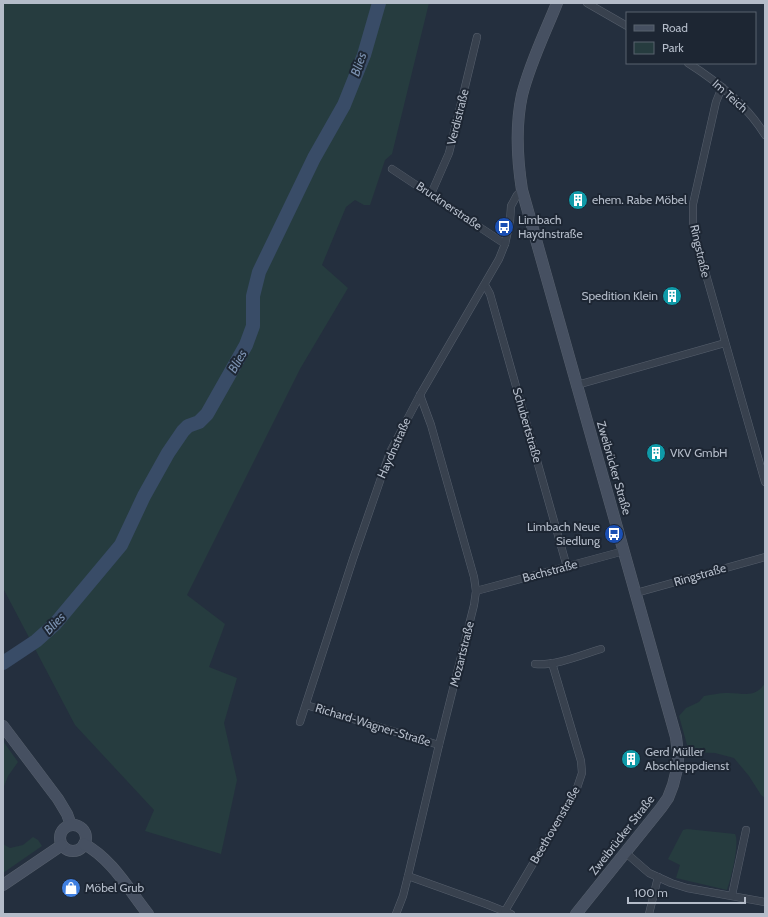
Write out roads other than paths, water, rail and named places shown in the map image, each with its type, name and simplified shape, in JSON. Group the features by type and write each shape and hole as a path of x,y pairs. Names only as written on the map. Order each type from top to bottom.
{"street":[{"name":"Zweibrücker Straße","path":"557,3 539,46 522,96 517,147 522,190 676,737 678,760 676,775 668,798 626,853 576,914"},
{"path":"588,3 626,25"},
{"name":"Verdistraße","path":"431,194 449,154 477,37"},
{"name":"Im Teich","path":"690,64 722,87 751,115 765,135"},
{"name":"Ringstraße","path":"722,87 716,102 697,185 693,204 693,223 697,243 765,482"},
{"name":"Brucknerstraße","path":"392,169 505,244"},
{"name":"Haydnstraße","path":"300,722 377,487 395,440 499,259 505,244 510,222 511,206 517,195 522,190"},
{"name":"Schubertstraße","path":"485,285 490,294 567,566"},
{"path":"577,385 725,343"},
{"name":"Mozartstraße","path":"396,914 403,896 408,876 474,605 476,591 462,531 431,425 420,395"},
{"name":"Bachstraße","path":"476,591 624,551"},
{"name":"Ringstraße","path":"636,593 765,557"},
{"path":"535,664 543,665 552,663 601,649"},
{"name":"Beethovenstraße","path":"508,913 576,791 582,773 577,748 552,663"},
{"name":"Richard-Wagner-Straße","path":"306,705 439,744"},
{"path":"3,726 58,799 67,814 71,825"},
{"path":"76,825 84,830 86,840 84,844 81,848 73,851 65,848 61,841 61,832 67,826 76,825"},
{"path":"732,895 746,830"},
{"path":"84,844 105,860 148,914"},
{"path":"3,885 62,845"},
{"path":"626,853 643,868 658,878 671,883 687,888 765,902"},
{"path":"408,876 508,913"},
{"path":"649,914 658,878"}],"waterway":[{"name":"Blies","path":"3,663 36,641 55,624 121,545 144,496 168,453 183,431 188,426 199,422 207,414 246,345 253,326 253,296 259,272 314,158 344,105 364,55 379,3"}],"place":[{"name":"ehem. Rabe Möbel","path":"578,200"},
{"name":"Limbach Haydnstraße","path":"504,227"},
{"name":"Spedition Klein","path":"672,296"},
{"name":"VKV GmbH","path":"656,453"},
{"name":"Limbach Neue Siedlung","path":"614,534"},
{"name":"Gerd Müller Abschleppdienst","path":"631,759"},
{"name":"Möbel Grub","path":"71,888"}]}
